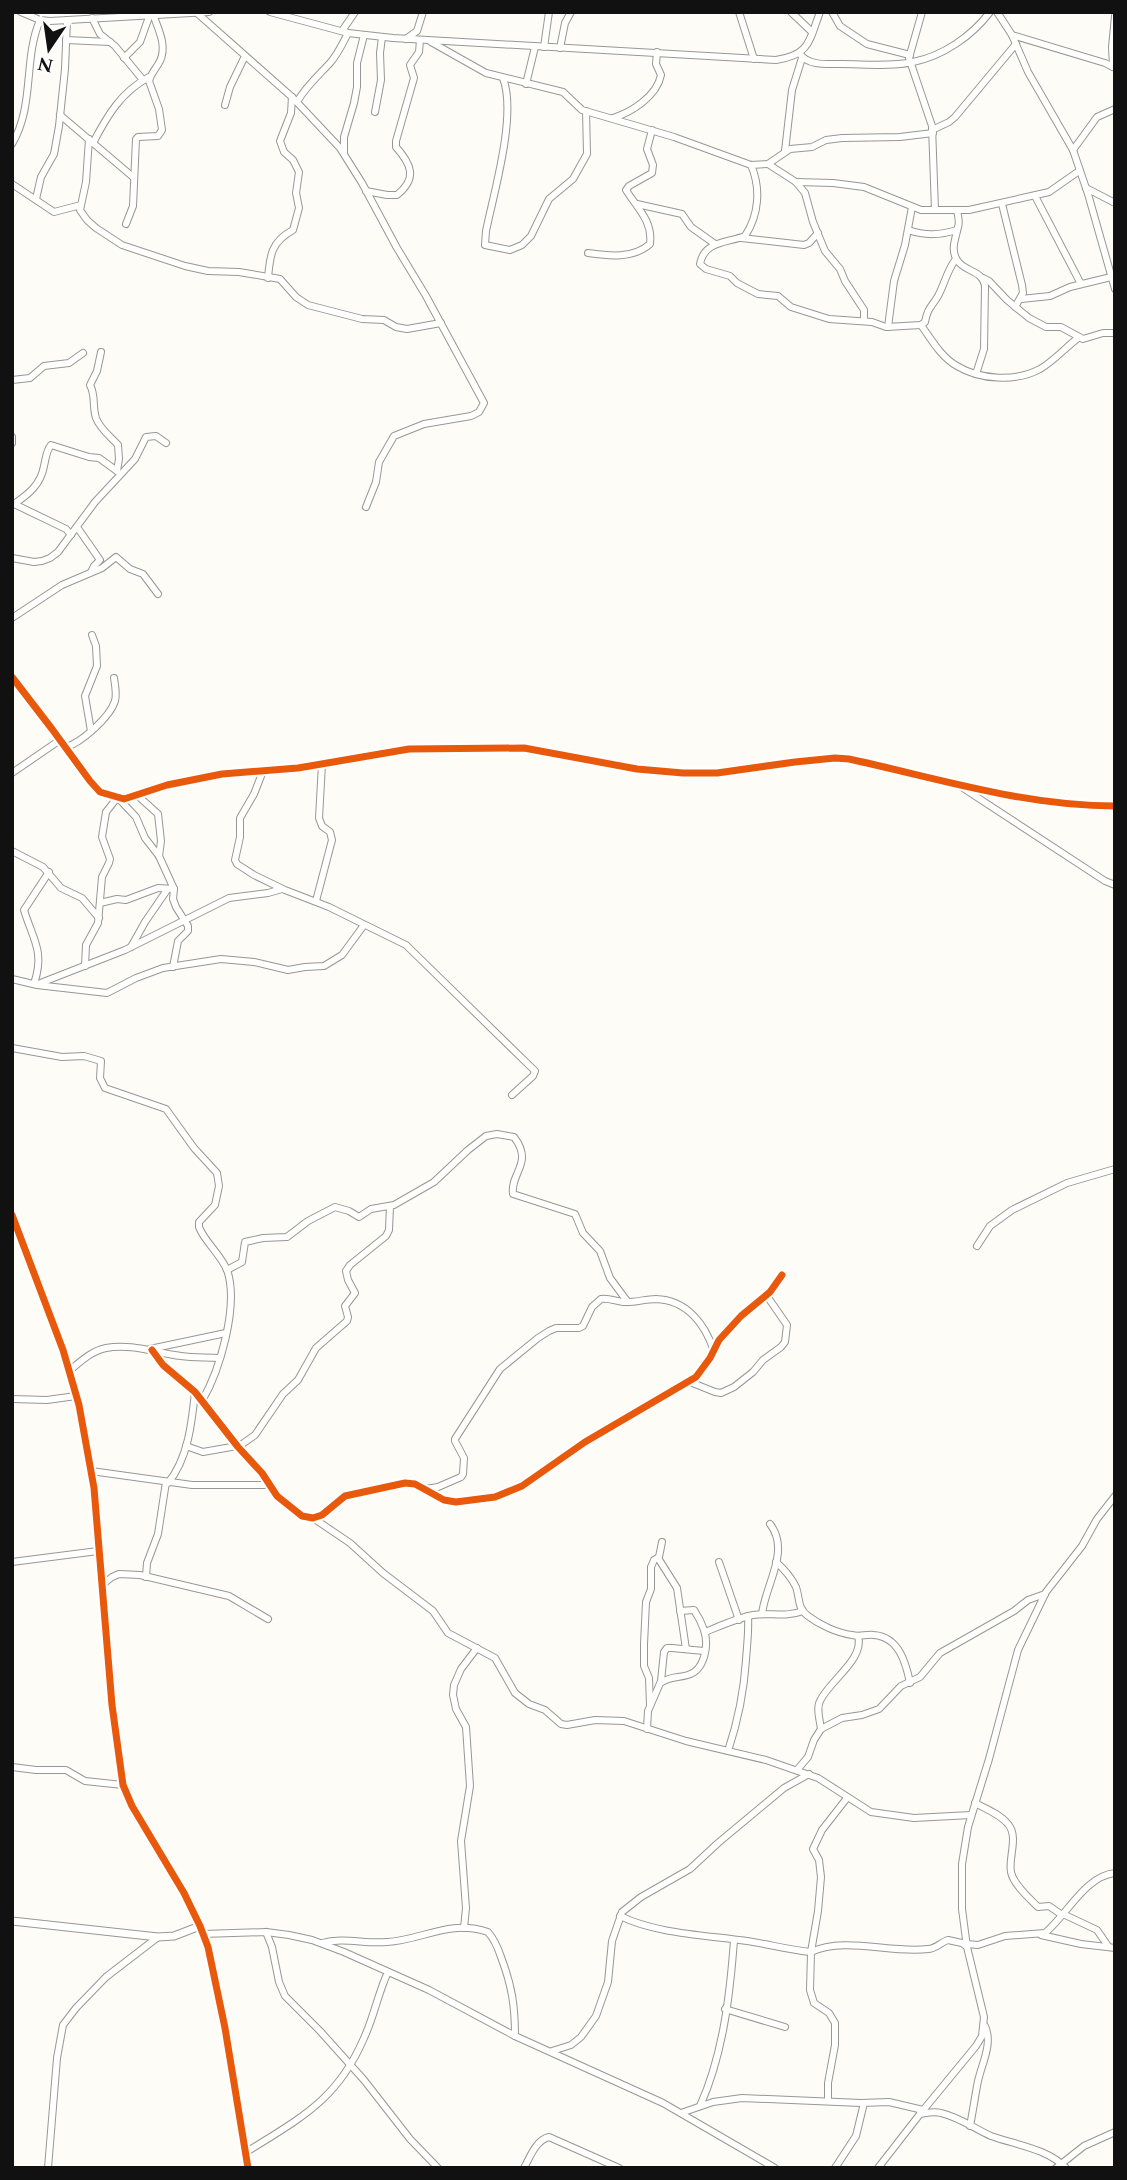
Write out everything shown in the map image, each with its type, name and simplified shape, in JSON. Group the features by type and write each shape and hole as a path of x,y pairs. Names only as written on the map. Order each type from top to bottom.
{"street":[{"path":"22,12 40,20 68,20 80,15 92,18 152,17 209,12"},
{"path":"270,12 345,32 382,37 776,61 801,56 809,61 831,64 910,59 960,42 976,29 990,12"},
{"path":"268,278 270,255 283,236 293,230 299,208 296,193 299,172 284,152 280,141 295,100 332,60 355,12"},
{"path":"406,39 416,31 423,12"},
{"path":"544,47 550,12"},
{"path":"559,48 565,23 571,12"},
{"path":"739,12 754,59"},
{"path":"790,12 812,32"},
{"path":"785,152 792,90 801,56 820,12"},
{"path":"832,12 840,26 867,44 910,59"},
{"path":"922,12 910,59 932,131 935,210"},
{"path":"997,12 1073,150 1115,289"},
{"path":"198,13 295,100 344,155 479,391 483,406 479,412 471,416 424,424 394,436 379,462 376,482 366,507"},
{"path":"1012,35 1114,68 1112,47 1115,16"},
{"path":"124,58 140,42 152,17"},
{"path":"152,17 163,46 161,58 146,79 119,100 91,141 80,205 81,214 122,245 185,267 279,279 296,298 308,305 362,319 384,320 396,327 407,329 441,323"},
{"path":"92,18 100,34 146,79 159,108 162,131 158,135 138,136 136,139 133,206 126,223"},
{"path":"12,144 23,123 29,89 31,44 40,20"},
{"path":"36,199 41,177 54,154 65,69 68,20"},
{"path":"344,155 344,137 354,103 357,63 364,35"},
{"path":"375,112 381,80 382,37"},
{"path":"66,40 110,42"},
{"path":"366,191 397,195 410,182 405,157 396,147 396,141 414,78 410,65 419,52 420,40"},
{"path":"429,41 471,66 503,78 563,92 586,111 702,145 733,160 751,165 774,162 790,149 812,147 826,140 900,137 932,131 955,117 1016,44"},
{"path":"526,84 536,47"},
{"path":"611,119 632,110 656,89 661,75 656,64 657,52"},
{"path":"225,105 230,87 246,56"},
{"path":"503,78 507,96 505,136 485,245 510,250 522,245 531,236 549,199 573,179 587,154 586,111"},
{"path":"1073,150 1097,117 1115,109"},
{"path":"60,115 133,177"},
{"path":"588,253 610,256 629,254 650,244 651,234 646,219 626,190 652,173 653,165 647,149 652,130"},
{"path":"768,164 796,182 805,193 827,255 840,269 864,310 864,321"},
{"path":"751,165 756,176 759,201 751,227 745,236 708,248 700,264 706,269 730,276 737,283 758,294 781,297 788,306 834,320 864,321 888,327 921,325 925,322 928,306 937,296 947,271 956,259"},
{"path":"796,182 864,187 921,210 957,210 1035,196 1058,188 1079,171"},
{"path":"12,184 55,212 80,205"},
{"path":"1086,188 1115,203"},
{"path":"1106,198 1115,195"},
{"path":"1035,196 1081,284"},
{"path":"637,204 682,214 691,227 715,244"},
{"path":"1002,204 1022,285 1023,293 1015,307"},
{"path":"888,327 894,281 912,207"},
{"path":"957,210 959,223 954,242 956,259 989,281 1015,307 1040,325 1061,327 1078,338 1087,339 1103,333 1115,333"},
{"path":"908,230 931,235 957,230"},
{"path":"740,238 804,245 818,233"},
{"path":"1021,299 1050,296 1081,284 1111,277"},
{"path":"976,374 984,349 983,278"},
{"path":"921,325 945,356 957,366 976,374 1008,378 1043,368 1078,338"},
{"path":"101,352 97,371 90,384 95,397 97,420 106,434 118,445 117,471 111,486"},
{"path":"12,380 30,377 44,366 69,363 83,353"},
{"path":"12,558 34,562 50,558 58,552 135,459 146,437 156,436 166,443"},
{"path":"12,437 12,443"},
{"path":"71,535 66,529 13,504 35,487 42,475 47,450 51,444 99,458 117,471"},
{"path":"77,527 99,558 91,572"},
{"path":"12,618 62,585 104,566 116,557 130,569 143,574 158,594"},
{"path":"91,731 85,696 97,666 96,646 92,635"},
{"path":"12,677 100,792 124,799 186,781 222,774 322,764 408,748 524,748 624,766 683,773 716,773 795,762 849,759 959,785 1064,805 1115,806"},
{"path":"66,747 79,743 114,703 114,678"},
{"path":"12,691 18,685"},
{"path":"12,773 60,740"},
{"path":"316,901 332,840 330,832 322,826 319,818 322,764"},
{"path":"264,771 242,813 235,860 237,864 254,876 316,901 410,949 535,1071 512,1096"},
{"path":"959,785 1115,885"},
{"path":"137,795 158,814 162,841 159,856"},
{"path":"118,798 139,822 145,838 159,856 176,907 189,929 178,941 173,967"},
{"path":"85,966 87,939 96,928 99,918 102,877 110,859 103,843 107,809 118,798"},
{"path":"12,851 34,861 49,872 61,888 82,898 99,918"},
{"path":"35,984 39,950 24,910 49,872"},
{"path":"100,903 126,900 158,888 171,890"},
{"path":"35,984 131,947 229,898 282,889"},
{"path":"131,947 145,922 171,890"},
{"path":"12,979 107,993 139,976 221,959 254,962 288,970 324,966 342,955 364,925"},
{"path":"12,1048 62,1057 84,1055 102,1062 100,1079 105,1088 166,1109 218,1177 215,1205 199,1222 198,1227 228,1270 230,1306 219,1358 202,1401"},
{"path":"228,1270 242,1262 245,1242 287,1237 329,1209 343,1208 359,1217 371,1209 390,1206 440,1178 486,1136 510,1135 516,1140 522,1154 520,1169 512,1187 513,1194 575,1214 583,1233 603,1256 610,1278 627,1301"},
{"path":"977,1246 989,1226 1012,1210 1067,1184 1115,1169"},
{"path":"186,1446 207,1451 237,1446 256,1435 283,1394 298,1380 316,1348 347,1321 345,1306 355,1293 346,1271 349,1265 387,1236 390,1206"},
{"path":"12,1214 69,1371 91,1471 111,1705 122,1785 184,1893 202,1930 225,2028 247,2168"},
{"path":"313,1518 326,1512 345,1496 405,1483 415,1484 444,1500 456,1502 480,1500 523,1486 593,1437 690,1382 704,1367 719,1340 731,1326 766,1296 782,1275"},
{"path":"690,1382 715,1392 727,1391 746,1379 763,1360 781,1347 785,1342 787,1325 766,1296"},
{"path":"425,1490 438,1487 463,1474 464,1458 455,1439 500,1369 549,1331 583,1326 593,1307 601,1299 666,1300 680,1305 702,1324 713,1351"},
{"path":"150,1350 226,1333"},
{"path":"69,1371 86,1357 106,1348 219,1358"},
{"path":"150,1350 195,1392 277,1496 290,1508 302,1516 313,1518 350,1543 388,1577 433,1611 448,1633 495,1658 515,1693 529,1704 545,1710 561,1724 589,1720 624,1721 686,1741 797,1770 836,1789 866,1810 880,1814 914,1818 971,1815"},
{"path":"146,1577 147,1563 158,1534 167,1483 176,1471 186,1446 195,1392"},
{"path":"12,1399 47,1400 76,1396"},
{"path":"91,1471 167,1483 270,1485"},
{"path":"970,2126 988,2039 967,1946 962,1909 962,1864 971,1815 1014,1662 1045,1594 1082,1546 1097,1519 1115,1496"},
{"path":"762,1614 776,1562 778,1538 770,1524"},
{"path":"647,1729 650,1704 649,1678 644,1667 646,1606 651,1589 650,1570 662,1542"},
{"path":"12,1562 98,1550"},
{"path":"657,1558 676,1585 686,1649"},
{"path":"776,1562 794,1584 803,1611 841,1633 879,1636 896,1648 904,1658 910,1683"},
{"path":"719,1563 739,1620"},
{"path":"102,1585 112,1577 129,1573 229,1596 268,1619"},
{"path":"797,1770 808,1757 821,1729 842,1718 879,1709 898,1689 926,1671 940,1653 1028,1600 1045,1594"},
{"path":"660,1684 673,1676 695,1671 705,1651 705,1632 694,1610 680,1611"},
{"path":"705,1632 748,1616 788,1616 803,1611"},
{"path":"728,1751 736,1727 745,1680 748,1616"},
{"path":"821,1729 820,1701 838,1675 850,1665 860,1644 858,1636"},
{"path":"464,1928 466,1908 461,1841 470,1786 466,1727 456,1709 453,1695 461,1669 477,1648"},
{"path":"650,1704 660,1684 664,1651 667,1648 705,1651"},
{"path":"12,1767 66,1770 85,1781 122,1785"},
{"path":"550,2052 571,2045 581,2037 596,2016 608,1982 612,1941 620,1916 630,1904 690,1869 785,1788 808,1774"},
{"path":"828,2100 835,2023 829,2013 817,2007 811,2000 811,1952 821,1877 820,1860 813,1849 822,1830 847,1798"},
{"path":"975,1803 1010,1826 1011,1872 1018,1885 1038,1907 1049,1906 1097,1930 1111,1947"},
{"path":"620,1916 647,1925 703,1937 811,1952 838,1945 929,1950 948,1940 967,1946 1005,1936 1047,1931 1095,1879 1115,1873"},
{"path":"12,1921 158,1937 202,1930 266,1932 320,1943 442,1997 515,2036 639,2092 681,2113 775,2168"},
{"path":"320,1943 336,1940 386,1942 450,1928 488,1932 513,1992 515,2036"},
{"path":"266,1932 285,1996 320,2031 410,2139 438,2168"},
{"path":"1039,1934 1070,1942 1111,1947"},
{"path":"48,2168 57,2058 63,2025 106,1976 158,1937"},
{"path":"700,2106 716,2065 734,1940"},
{"path":"245,2153 305,2115 328,2096 350,2066 365,2036 387,1972"},
{"path":"725,2009 785,2027"},
{"path":"878,2168 976,2046 982,2036 984,2024"},
{"path":"681,2113 725,2099 741,2098 889,2102 921,2112 940,2113 990,2135 1041,2152 1061,2166 1084,2146 1115,2132"},
{"path":"835,2168 856,2136 864,2103"},
{"path":"524,2168 540,2142 549,2137 619,2168"}],"cycle path":[{"path":"12,677 100,792 124,799 167,785 222,774 298,768 409,749 524,748 637,769 683,773 717,773 795,762 849,759 1014,796 1081,805 1115,806"},
{"path":"12,1215 63,1350 79,1405 94,1488 112,1705 123,1785 132,1806 184,1893 208,1947 225,2028 248,2168"},
{"path":"152,1350 163,1365 195,1392 262,1473 277,1496 302,1516 313,1518 322,1515 345,1496 405,1483 415,1484 444,1500 456,1502 495,1497 522,1486 585,1442 696,1377 719,1340 741,1316 770,1292 782,1275"}]}
